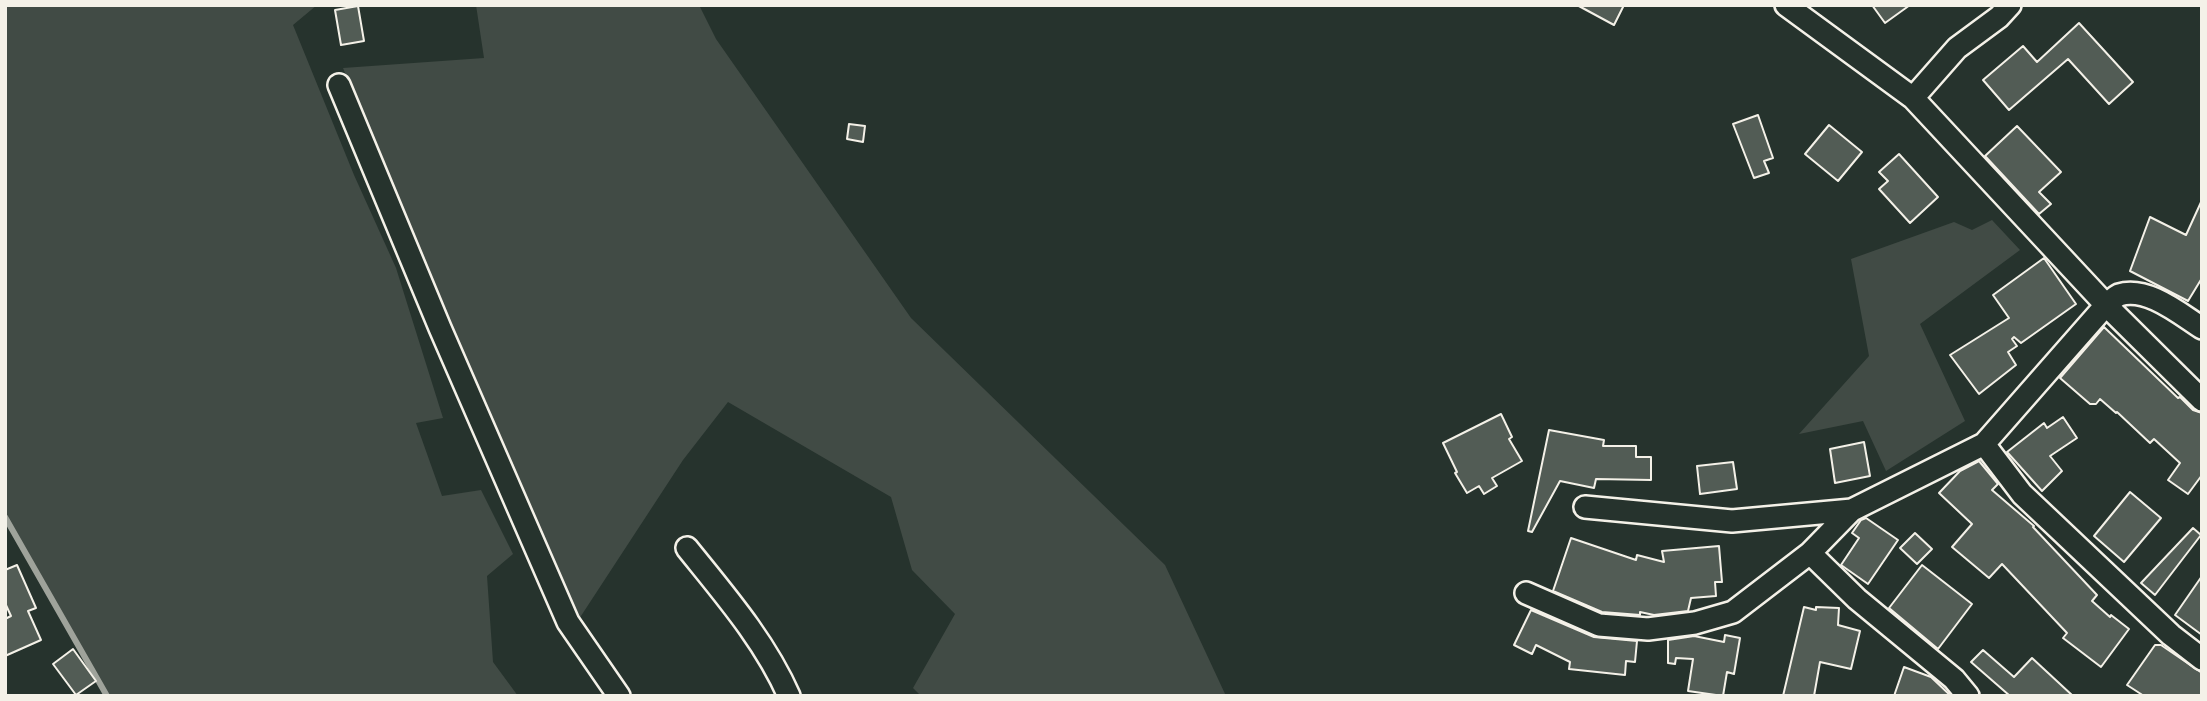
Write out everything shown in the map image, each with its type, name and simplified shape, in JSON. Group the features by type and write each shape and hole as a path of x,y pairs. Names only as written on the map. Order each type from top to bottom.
{"street":[{"path":"1786,5 1913,98 2106,305 2202,400"},
{"path":"1913,98 1957,48 1999,17 2010,5"},
{"path":"339,85 568,622 619,696"},
{"path":"1526,593 1599,625 1647,629 1695,623 1733,612 1810,553 1852,510 1984,444 2106,305 2118,296 2139,293 2174,310 2202,328"},
{"path":"1984,444 2022,494 2171,635 2202,659"},
{"path":"1585,507 1732,521 1852,510"},
{"path":"687,548 738,613 782,679 789,696"},
{"path":"1810,553 1857,600 1954,678 1968,696"}],"shaded area":[{"path":"5,5 317,5 293,25 354,175 396,268 443,418 416,423 442,496 481,490 513,554 487,576 493,662 518,696 107,696 8,524 5,525"},
{"path":"476,5 699,5 716,39 911,318 1165,565 1226,696 921,696 913,688 955,614 912,570 891,497 728,402 683,460 579,619 463,357 343,68 484,58"},
{"path":"1992,220 2020,250 1920,324 1965,421 1886,471 1863,421 1799,434 1869,356 1851,259 1954,222 1972,230"}],"building":[{"path":"1577,5 1624,5 1614,25"},
{"path":"1872,5 1910,5 1885,23"},
{"path":"358,6 364,41 341,45 335,10"},
{"path":"2079,23 2133,82 2109,104 2068,59 2009,110 1983,80 2023,46 2037,62"},
{"path":"1758,115 1773,158 1764,161 1769,173 1754,178 1733,124"},
{"path":"849,124 865,126 863,142 847,139"},
{"path":"1829,125 1862,152 1838,181 1805,154"},
{"path":"2017,126 2061,172 2039,192 2051,204 2039,214 1985,156"},
{"path":"1899,154 1938,197 1910,223 1879,189 1888,181 1879,172"},
{"path":"2202,200 2202,278 2188,301 2130,271 2150,217 2186,235"},
{"path":"2044,258 2076,304 2021,343 2014,337 2012,339 2017,346 2008,352 2016,365 1979,394 1950,355 2009,318 1993,295"},
{"path":"2104,327 2178,398 2193,410 2202,413 2202,475 2188,494 2168,480 2180,463 2154,439 2150,443 2100,399 2096,404 2090,404 2060,378"},
{"path":"1501,414 1512,437 1509,439 1522,461 1492,478 1497,486 1484,494 1479,486 1467,493 1455,473 1457,472 1443,443"},
{"path":"2063,417 2077,438 2050,456 2062,471 2042,491 2007,452 2044,423 2047,428"},
{"path":"1549,430 1604,440 1603,446 1636,446 1636,457 1651,457 1651,480 1596,479 1594,488 1560,481 1532,532 1528,531"},
{"path":"1864,442 1870,476 1835,483 1830,449"},
{"path":"1979,461 1998,484 1992,490 2034,526 2097,595 2092,601 2129,629 2101,667 2063,638 2067,633 2002,564 1989,578 1952,547 1972,524 1939,493 1960,471"},
{"path":"1733,462 1737,489 1700,494 1697,466"},
{"path":"2130,492 2161,518 2124,562 2094,536"},
{"path":"1866,518 1898,540 1868,584 1841,565 1859,538 1852,533 1861,520"},
{"path":"2193,528 2201,535 2155,595 2141,583"},
{"path":"1915,533 1932,549 1917,564 1900,548"},
{"path":"1571,538 1636,560 1637,555 1664,562 1662,551 1719,546 1722,582 1715,582 1716,596 1691,598 1688,611 1654,615 1640,612 1640,615 1602,612 1553,591"},
{"path":"17,565 36,608 28,611 41,640 5,656 5,619 11,616 5,603 5,570"},
{"path":"1922,565 1972,604 1938,649 1889,608"},
{"path":"2202,576 2202,635 2175,615"},
{"path":"1804,607 1816,610 1816,607 1839,608 1838,625 1860,631 1851,669 1820,662 1814,696 1783,696"},
{"path":"1531,610 1594,637 1637,641 1635,662 1626,661 1625,675 1569,669 1570,662 1536,645 1532,654 1514,645"},
{"path":"1725,635 1740,638 1734,674 1727,672 1723,696 1688,691 1693,659 1676,658 1675,664 1668,663 1668,640 1694,636 1724,642"},
{"path":"2155,645 2161,645 2202,673 2202,696 2144,696 2127,685"},
{"path":"73,649 96,681 76,695 53,664"},
{"path":"1983,650 2014,677 2032,658 2073,696 2010,696 1971,662"},
{"path":"1904,667 1931,677 1951,696 1894,696"}],"waterway":[{"path":"5,517 107,696"}]}
